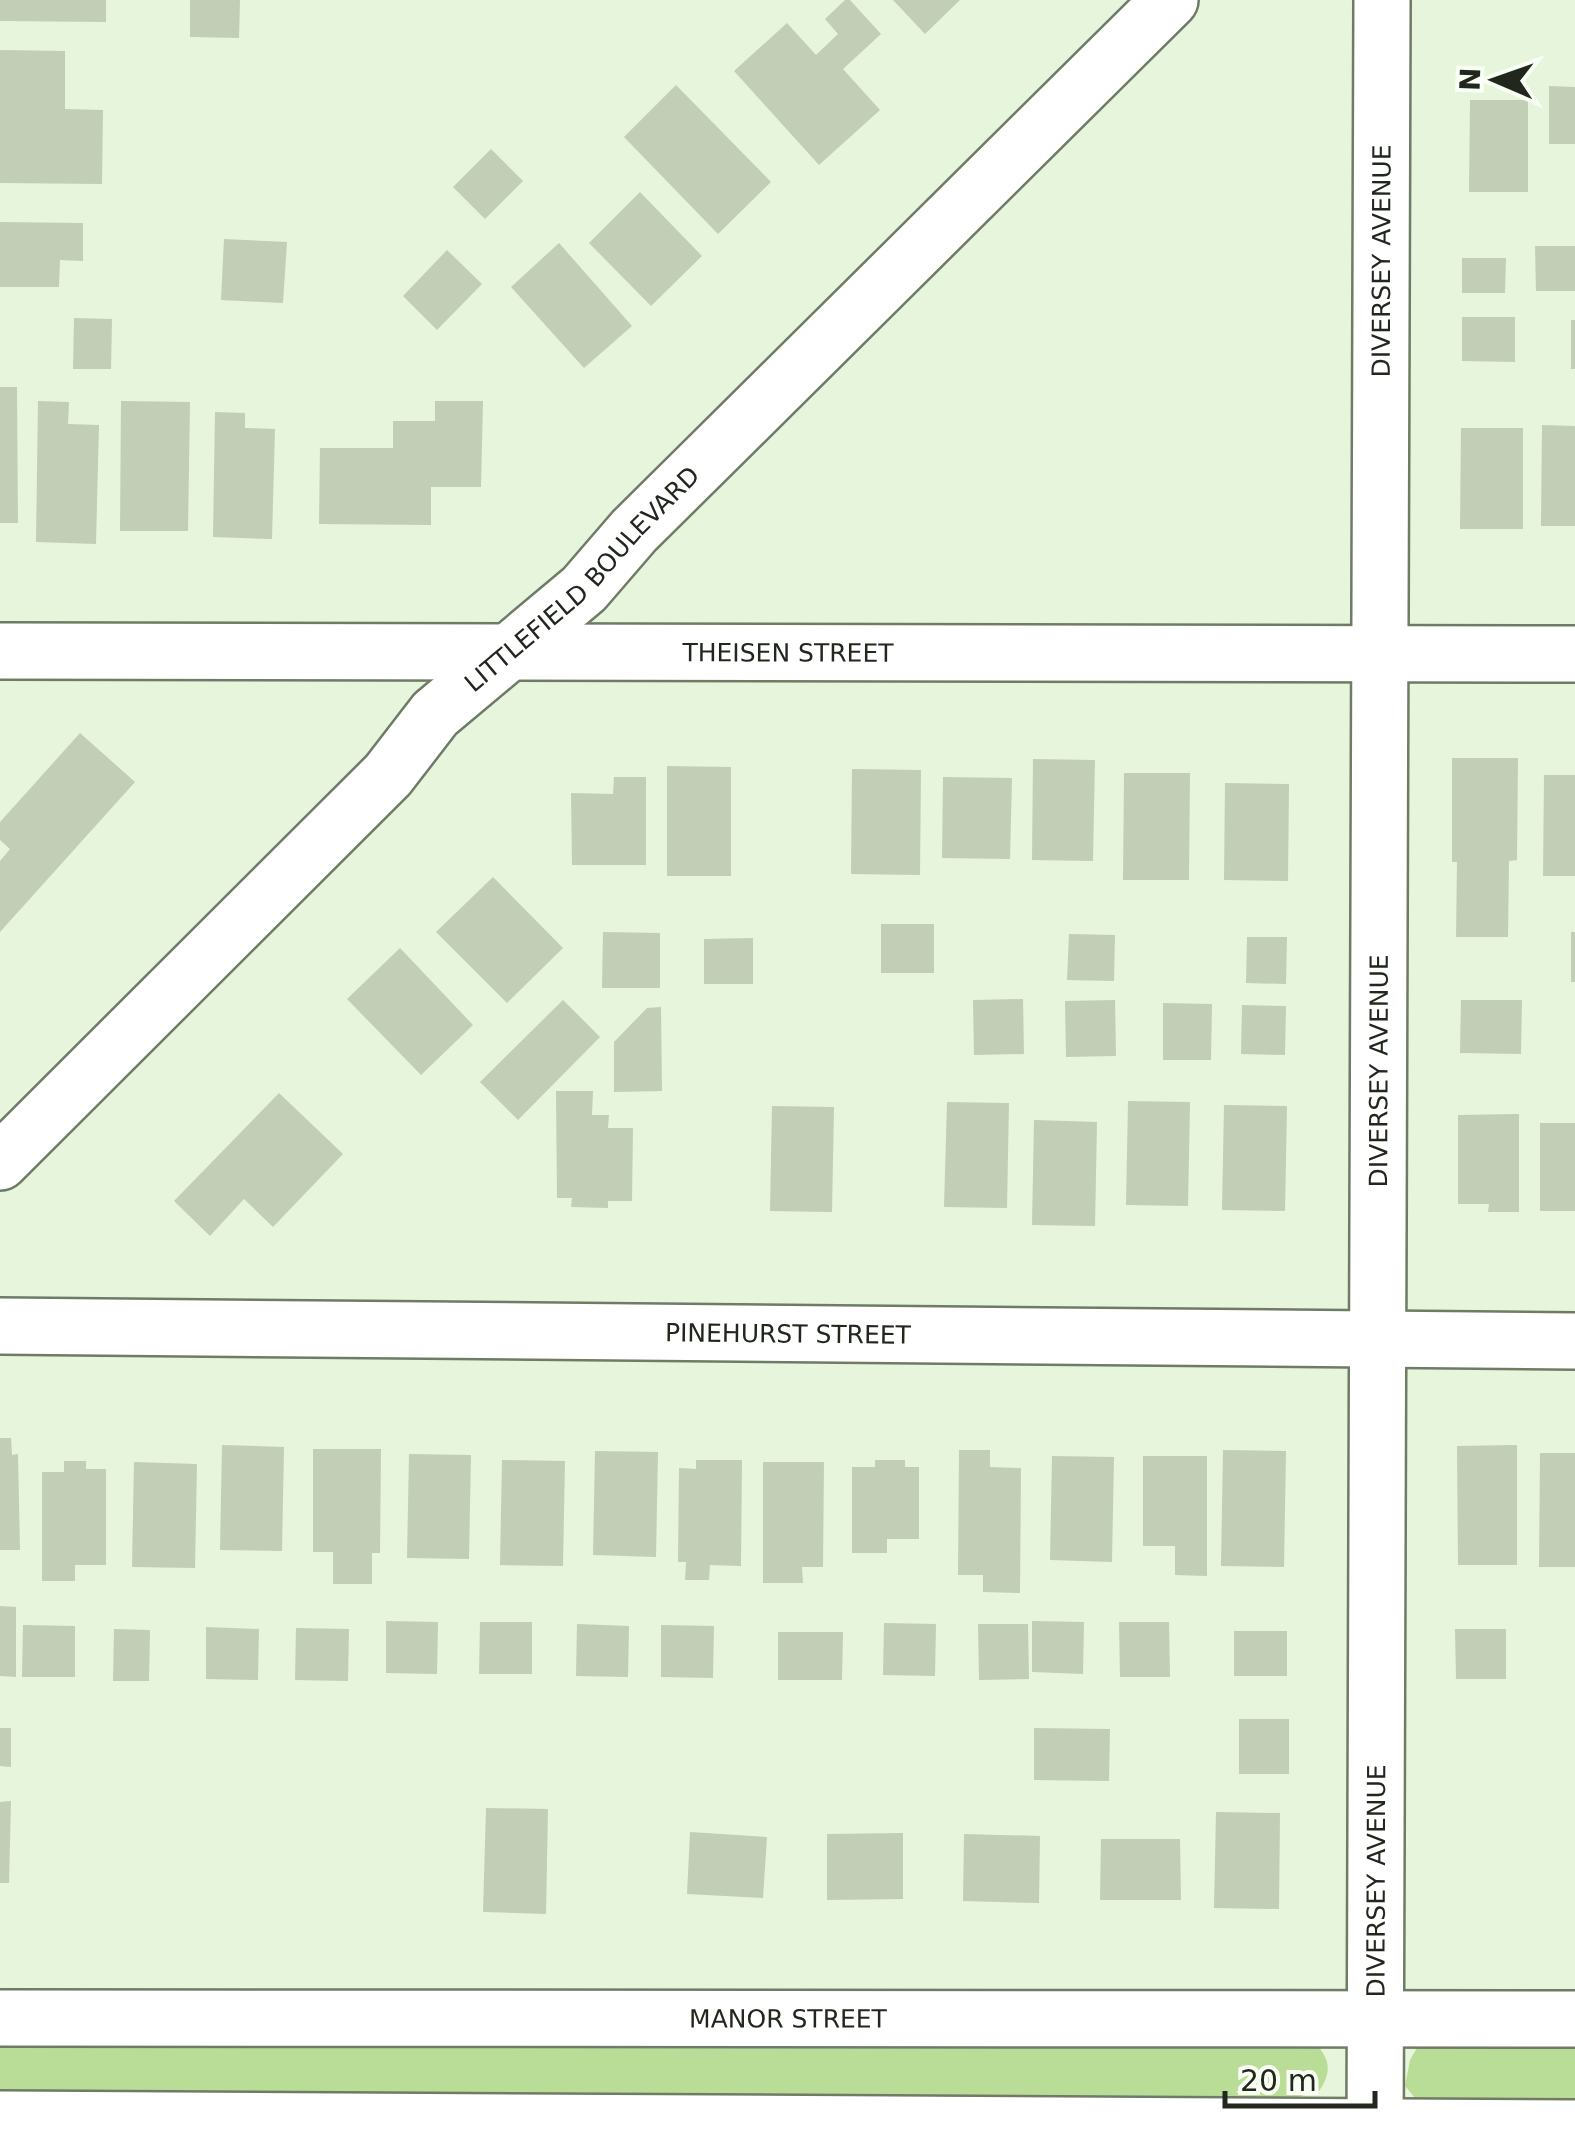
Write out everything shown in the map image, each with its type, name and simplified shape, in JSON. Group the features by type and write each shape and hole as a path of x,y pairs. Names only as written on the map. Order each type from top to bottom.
{"street":[{"name":"LITTLEFIELD BOULEVARD","path":"0,1162 388,775 435,714 584,589 634,530 1170,0"},
{"name":"DIVERSEY AVENUE","path":"1374,2134 1382,0"},
{"name":"THEISEN STREET","path":"0,651 1575,654"},
{"name":"PINEHURST STREET","path":"0,1326 1575,1341"},
{"name":"MANOR STREET","path":"0,2018 1575,2019"},
{"path":"0,2119 1374,2134 1575,2128"}],"green space":[{"path":"0,2037 1317,2045 1328,2068 1319,2091 1291,2099 0,2093"},
{"path":"1421,2041 1575,2041 1575,2101 1444,2104 1416,2099 1405,2086 1410,2060"}],"building":[{"path":"0,0 106,0 106,22 0,21"},
{"path":"190,0 240,0 239,38 190,37"},
{"path":"845,0 850,0 881,34 843,69 880,110 819,165 734,71 787,23 816,55 838,34 825,19"},
{"path":"893,0 960,0 925,34"},
{"path":"0,50 65,51 65,109 103,110 102,184 0,183"},
{"path":"676,85 771,182 718,234 624,137"},
{"path":"1549,86 1575,87 1575,144 1549,144"},
{"path":"1470,100 1528,100 1528,192 1469,192"},
{"path":"491,149 523,181 485,219 453,187"},
{"path":"640,192 702,256 651,306 589,243"},
{"path":"0,222 83,223 83,261 60,260 59,287 0,287"},
{"path":"224,239 287,242 283,303 221,300"},
{"path":"559,243 632,326 584,368 511,287"},
{"path":"1535,246 1575,246 1575,291 1536,291"},
{"path":"447,250 482,284 437,330 403,296"},
{"path":"1462,258 1506,258 1505,293 1462,293"},
{"path":"1462,317 1515,317 1515,362 1462,361"},
{"path":"74,318 112,319 111,369 73,369"},
{"path":"1571,320 1575,320 1575,369 1571,369"},
{"path":"0,387 17,387 18,523 0,523"},
{"path":"38,401 69,402 68,424 99,425 96,544 36,542"},
{"path":"121,401 190,402 188,531 120,531"},
{"path":"435,401 483,401 481,487 431,487 431,525 319,524 320,448 393,448 393,421 435,421"},
{"path":"215,412 245,413 245,428 275,429 272,539 213,537"},
{"path":"1542,425 1575,426 1575,526 1541,526"},
{"path":"1461,428 1523,428 1523,529 1460,529"},
{"path":"80,733 135,782 0,932 0,861 10,849 0,840 0,822"},
{"path":"1452,758 1518,758 1517,860 1509,861 1508,937 1456,937"},
{"path":"1033,759 1095,760 1093,861 1032,860"},
{"path":"667,766 731,767 731,876 667,876"},
{"path":"852,769 921,770 920,875 851,874"},
{"path":"1124,773 1190,773 1189,880 1123,880"},
{"path":"1544,775 1575,775 1575,876 1543,876"},
{"path":"614,777 646,777 646,865 572,865 571,793 613,794"},
{"path":"943,777 1012,778 1010,859 942,858"},
{"path":"1225,783 1289,784 1288,881 1224,880"},
{"path":"493,877 563,948 507,1003 436,932"},
{"path":"881,924 934,924 934,973 881,973"},
{"path":"603,932 660,933 660,988 602,988"},
{"path":"1571,932 1575,932 1575,982 1571,982"},
{"path":"1069,934 1115,935 1114,981 1067,980"},
{"path":"1247,937 1287,937 1286,984 1246,983"},
{"path":"753,938 753,984 704,984 704,939"},
{"path":"400,948 473,1025 421,1075 347,999"},
{"path":"1023,999 1024,1054 974,1055 973,1000"},
{"path":"563,1000 600,1037 518,1120 480,1082"},
{"path":"1115,1000 1116,1056 1066,1057 1065,1001"},
{"path":"1461,1000 1522,1000 1521,1054 1460,1053"},
{"path":"1163,1003 1212,1004 1211,1060 1163,1060"},
{"path":"1242,1005 1286,1006 1285,1055 1241,1054"},
{"path":"661,1007 662,1091 614,1092 614,1042 647,1008"},
{"path":"556,1091 593,1091 592,1115 609,1115 608,1128 633,1128 632,1201 608,1201 608,1208 571,1207 572,1198 557,1198"},
{"path":"279,1093 343,1154 273,1227 244,1199 210,1236 174,1201"},
{"path":"1128,1101 1190,1102 1188,1206 1126,1205"},
{"path":"947,1102 1009,1103 1007,1208 944,1207"},
{"path":"1224,1105 1287,1106 1285,1211 1222,1210"},
{"path":"772,1106 834,1107 832,1212 770,1211"},
{"path":"1519,1114 1519,1212 1488,1212 1489,1204 1458,1204 1458,1115"},
{"path":"1034,1120 1097,1122 1095,1226 1032,1225"},
{"path":"1540,1123 1575,1123 1575,1211 1540,1211"},
{"path":"0,1438 11,1438 12,1455 18,1454 20,1550 0,1550"},
{"path":"222,1445 284,1447 282,1551 220,1550"},
{"path":"1517,1445 1517,1565 1458,1565 1457,1446"},
{"path":"313,1449 381,1449 380,1553 372,1553 372,1584 333,1584 333,1552 313,1552"},
{"path":"959,1450 990,1450 990,1467 1021,1468 1020,1593 983,1592 983,1575 958,1575"},
{"path":"1223,1450 1286,1451 1284,1567 1221,1566"},
{"path":"595,1451 658,1452 656,1557 593,1555"},
{"path":"1540,1453 1575,1453 1575,1567 1539,1567"},
{"path":"409,1454 471,1455 469,1559 407,1558"},
{"path":"1052,1456 1114,1457 1112,1562 1050,1560"},
{"path":"1143,1456 1207,1456 1207,1576 1175,1575 1175,1546 1143,1546"},
{"path":"502,1460 565,1461 563,1566 500,1565"},
{"path":"696,1460 742,1460 741,1566 710,1565 709,1580 685,1580 686,1562 678,1562 679,1468 696,1469"},
{"path":"875,1460 905,1460 905,1467 919,1467 919,1539 887,1539 887,1553 852,1553 852,1467 875,1467"},
{"path":"64,1461 86,1461 86,1469 106,1469 106,1565 75,1565 75,1581 42,1581 42,1472 64,1472"},
{"path":"134,1462 197,1464 195,1568 132,1567"},
{"path":"763,1462 824,1462 823,1567 802,1567 803,1583 763,1583"},
{"path":"0,1606 16,1607 16,1677 0,1676"},
{"path":"386,1621 438,1622 437,1674 386,1673"},
{"path":"1032,1621 1084,1622 1083,1674 1032,1672"},
{"path":"480,1622 532,1622 532,1674 479,1674"},
{"path":"1119,1622 1169,1622 1170,1677 1120,1677"},
{"path":"884,1623 936,1624 935,1676 883,1675"},
{"path":"577,1624 629,1626 628,1677 576,1676"},
{"path":"978,1624 1028,1624 1029,1679 979,1680"},
{"path":"23,1625 75,1626 75,1677 22,1677"},
{"path":"661,1625 714,1626 713,1678 661,1677"},
{"path":"206,1627 259,1629 258,1680 206,1679"},
{"path":"296,1628 349,1629 348,1681 295,1680"},
{"path":"114,1629 150,1630 149,1681 113,1681"},
{"path":"1455,1629 1506,1629 1506,1679 1456,1679"},
{"path":"1234,1631 1287,1631 1287,1676 1234,1676"},
{"path":"778,1632 843,1632 842,1680 778,1680"},
{"path":"1239,1719 1289,1719 1289,1774 1239,1774"},
{"path":"0,1728 11,1728 11,1767 0,1766"},
{"path":"1034,1728 1110,1729 1109,1781 1034,1780"},
{"path":"11,1801 9,1883 0,1883 0,1802"},
{"path":"486,1808 548,1809 546,1914 483,1912"},
{"path":"1216,1812 1280,1813 1279,1909 1214,1908"},
{"path":"690,1832 767,1837 763,1898 687,1894"},
{"path":"903,1833 903,1899 827,1900 827,1834"},
{"path":"964,1834 1040,1836 1039,1903 963,1901"},
{"path":"1101,1839 1180,1839 1181,1900 1100,1900"}]}
